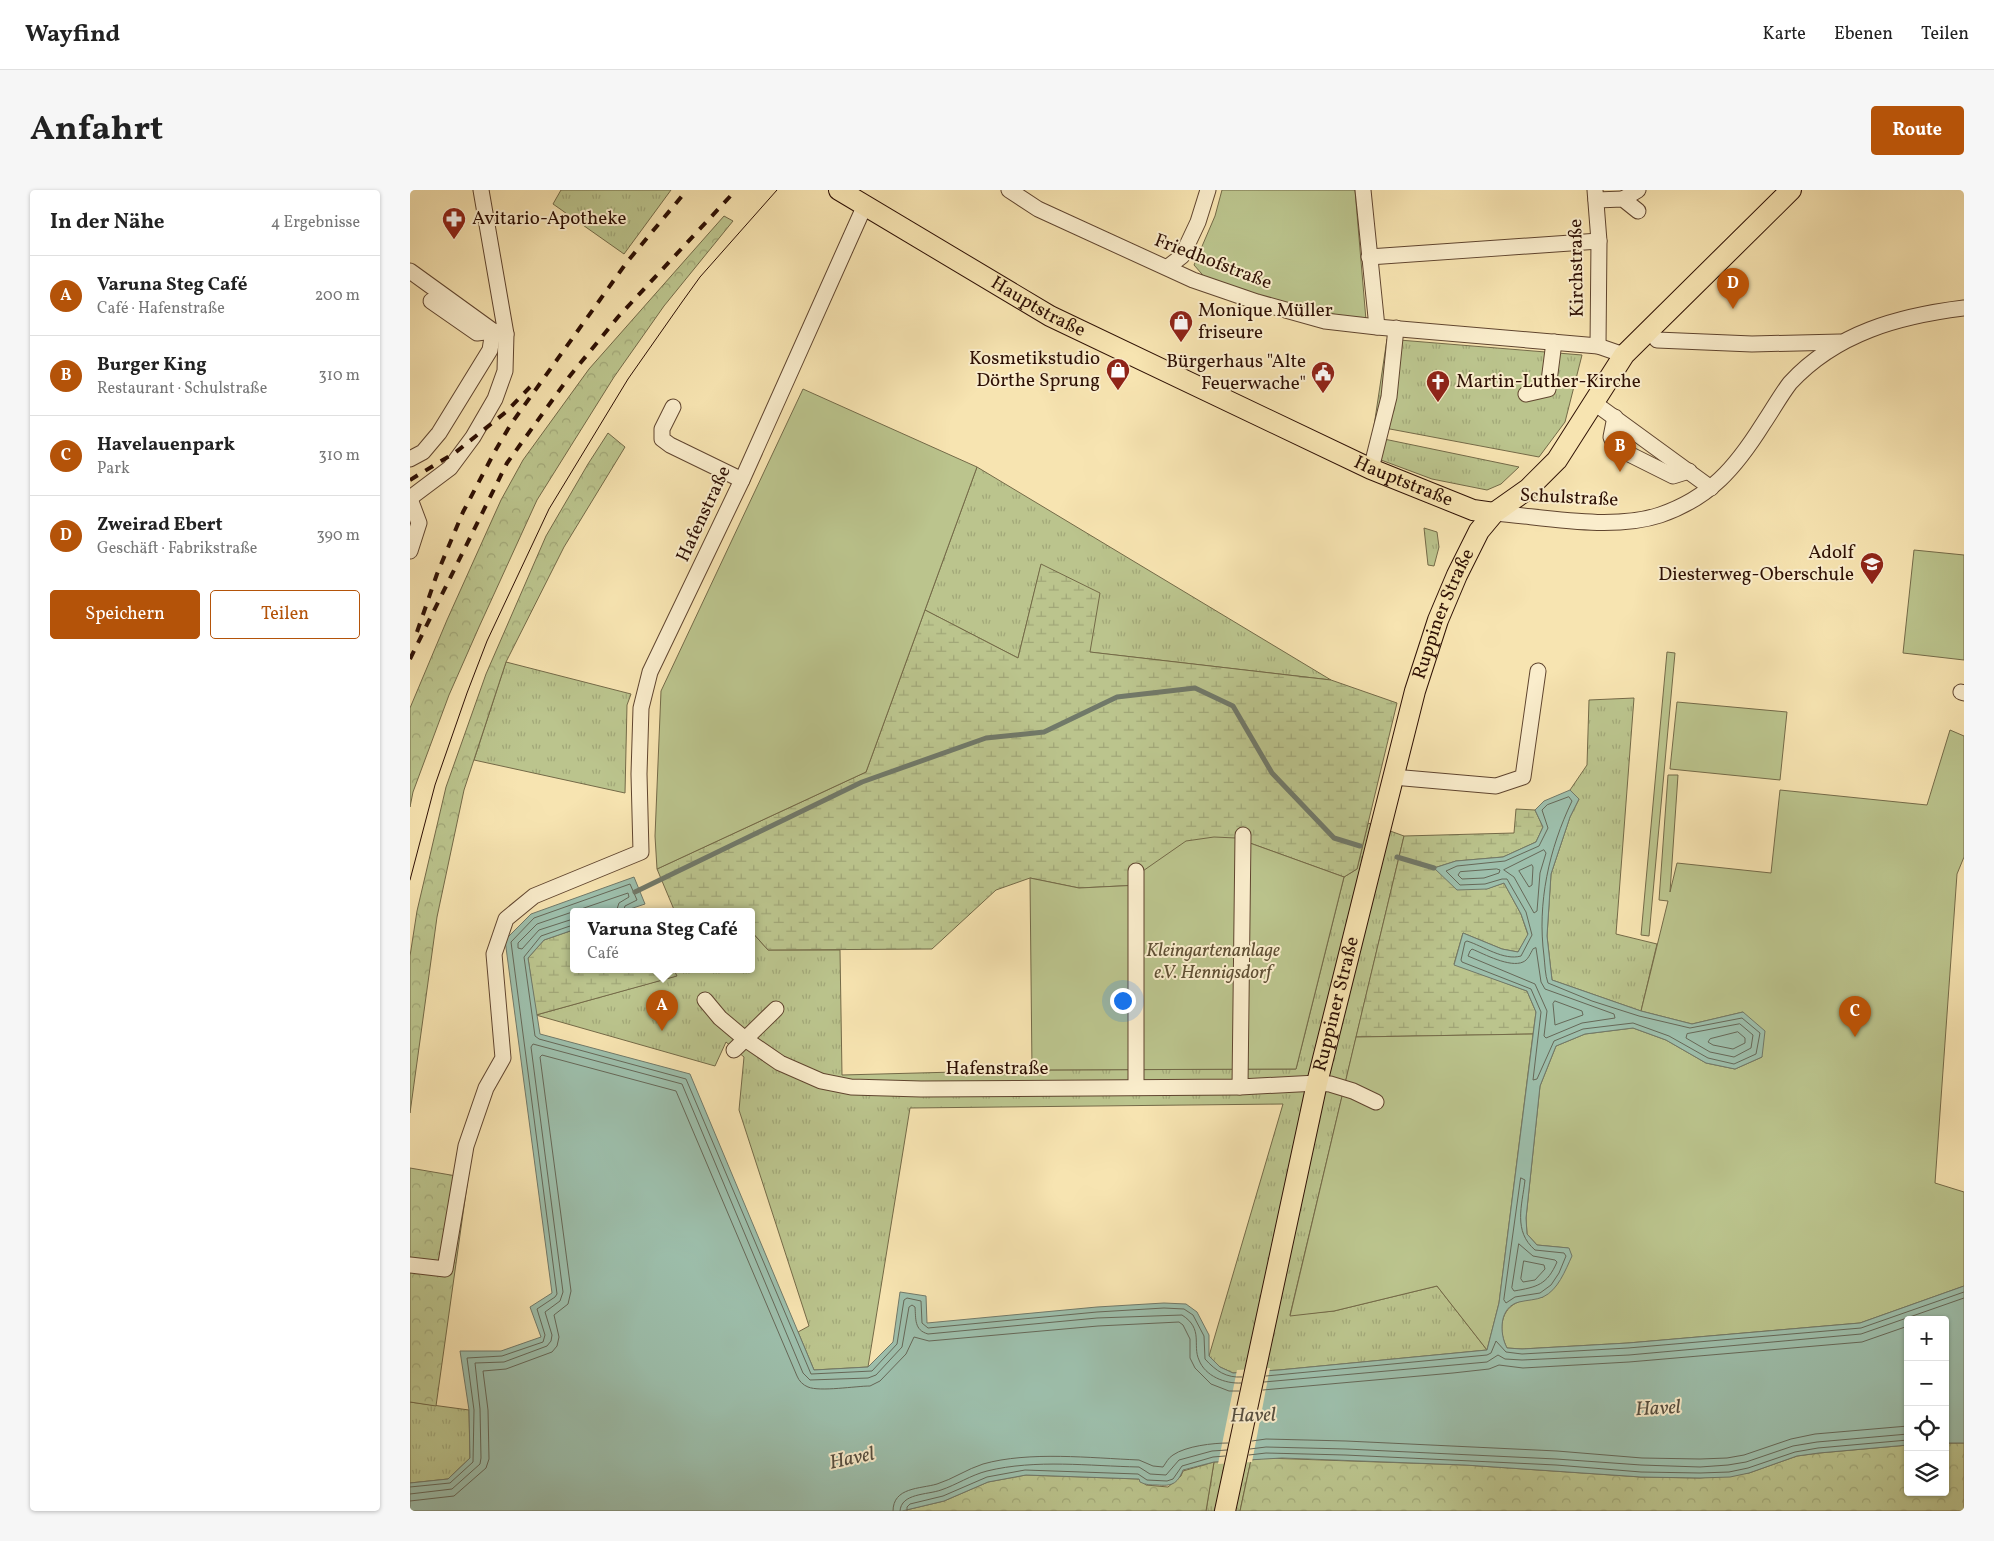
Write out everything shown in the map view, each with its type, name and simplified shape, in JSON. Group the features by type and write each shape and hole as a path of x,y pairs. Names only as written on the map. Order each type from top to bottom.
{"main road":[{"name":"Hauptstraße","path":"839,190 1050,316 1371,469 1473,510 1494,513"},
{"name":"Ruppiner Straße","path":"1227,1503 1317,1083 1415,690 1438,620 1468,551 1479,531 1494,513 1528,489 1557,460 1624,355 1791,190"}],"street":[{"path":"410,551 419,523 410,498 450,468 478,430 495,400 506,371 499,332 481,190"},
{"name":"Friedhofstraße","path":"1009,190 1038,209 1193,280 1257,302 1325,321 1598,346 1624,355"},
{"path":"1168,268 1182,256 1198,222 1208,190"},
{"path":"1363,190 1377,327"},
{"path":"1623,199 1638,190"},
{"path":"1596,195 1623,199 1638,211"},
{"name":"Kirchstraße","path":"1596,195 1599,241 1598,346"},
{"name":"Hafenstraße","path":"410,1265 445,1270 466,1146 486,1088 503,1058 494,954 506,919 534,896 641,852 639,774 641,708 650,672 742,480 865,205"},
{"path":"1369,257 1599,241"},
{"path":"410,271 499,332"},
{"path":"431,301 477,333 499,332"},
{"path":"1657,340 1752,344 1840,342 1876,327 1931,312 1964,308"},
{"path":"1371,469 1389,397 1396,328"},
{"path":"410,459 423,452 440,433 499,332"},
{"path":"1526,394 1548,389 1554,342"},
{"name":"Schulstraße","path":"1494,513 1594,522 1632,521 1660,515 1699,498 1738,462 1791,383 1840,342"},
{"path":"1593,402 1711,488"},
{"path":"673,407 662,429 662,439 670,446 742,480"},
{"path":"1615,417 1611,437 1615,447 1673,476 1689,471"},
{"path":"1393,777 1496,786 1523,777 1538,670"},
{"path":"1240,1086 1243,835"},
{"path":"1136,871 1134,1069 1136,1087"},
{"name":"Hafenstraße","path":"706,1000 740,1044 820,1081 851,1087 931,1089 1240,1086 1317,1083 1330,1084 1353,1091 1376,1102"},
{"path":"740,1044 776,1009"}],"green space":[{"path":"561,190 671,190 624,254 553,204"},
{"path":"1222,190 1355,190 1366,320 1288,306 1208,281 1194,265 1215,216"},
{"path":"724,216 733,221 664,306 614,377 537,500 449,695 413,792 410,807 410,708 501,500 523,460 589,369"},
{"path":"1387,339 1582,355 1565,422 1539,457 1374,426"},
{"path":"803,389 977,467 866,772 657,869 655,836 661,691"},
{"path":"608,433 625,447 564,547 506,662 464,790 437,917 410,1113 410,956 417,911 446,787 486,674 546,536"},
{"path":"1384,439 1519,467 1501,484 1487,490 1432,479 1381,460"},
{"path":"977,467 1331,680 1089,652 1041,565 1018,658 925,610"},
{"path":"1424,528 1437,532 1439,547 1434,566 1428,565"},
{"path":"1914,550 1964,555 1964,660 1903,653"},
{"path":"1041,564 1100,593 1090,652 1331,680 1397,703 1357,869 1344,877 1236,838 1141,885 1079,888 1030,878 996,890 932,949 768,950 755,935 755,908 673,908 657,869 866,772 925,610 1018,658"},
{"path":"1667,652 1675,653 1649,936 1641,935"},
{"path":"506,662 631,694 627,705 625,793 474,760"},
{"path":"1634,698 1616,934 1657,944 1641,1011 1552,980 1547,936 1551,874 1570,817 1579,799 1570,790 1587,765 1589,700"},
{"path":"1677,702 1787,712 1780,780 1670,769"},
{"path":"1950,730 1964,736 1964,857 1957,874 1935,1183 1964,1192 1964,1286 1860,1323 1628,1343 1522,1349 1507,1348 1502,1330 1502,1323 1506,1312 1510,1307 1519,1302 1543,1297 1568,1248 1537,1245 1527,1234 1526,1218 1540,1086 1556,1046 1585,1034 1633,1028 1666,1040 1706,1063 1735,1069 1762,1057 1743,1012 1692,1024 1641,1011 1668,901 1659,900 1668,775 1678,775 1670,892 1677,863 1771,873 1780,790 1927,805"},
{"path":"1516,809 1535,810 1543,827 1536,842 1503,857 1456,861 1434,868 1486,889 1504,883 1521,914 1528,935 1518,952 1502,949 1463,933 1454,964 1527,991 1536,1012 1533,1034 1356,1037 1404,836 1514,833"},
{"path":"1368,823 1404,836 1290,1315 1334,1311 1437,1286 1487,1350 1233,1373 1220,1367 1209,1356 1283,1104 910,1108 868,1367 814,1370 798,1332 809,1326 739,1110 744,1057 726,1042 715,1066 536,1015 676,976 675,973 755,973 755,935 768,950 840,950 842,1075 1032,1070 1296,1069 1344,877 1357,869"},
{"name":"Kleingartenanlage e.V. Hennigsdorf","path":"1214,837 1236,838 1344,877 1296,1069 1032,1070 1030,878 1079,888 1140,885 1140,873 1186,841"},
{"path":"570,931 570,973 676,973 677,976 536,1015 528,958 544,940"},
{"path":"1533,1034 1499,1303 1487,1350 1437,1286 1334,1311 1290,1316 1356,1037"},
{"path":"410,1168 468,1178 436,1406 410,1402"},
{"path":"410,1402 469,1410 470,1458 448,1479 410,1483"},
{"path":"1949,1443 1964,1443 1964,1511 1240,1511 1251,1460 1265,1458 1465,1465 1641,1477 1700,1478 1749,1473 1797,1456 1904,1445 1904,1496 1949,1496"},
{"path":"1251,1460 1240,1511 1206,1511 1214,1462"},
{"path":"1214,1462 1206,1511 902,1511 944,1501 988,1482 1026,1475 1139,1479 1146,1485 1168,1487 1181,1476 1183,1471"}],"water":[{"name":"Havel","path":"1570,790 1579,799 1570,817 1551,874 1547,936 1552,980 1641,1011 1692,1024 1743,1012 1765,1031 1762,1057 1735,1069 1706,1063 1666,1040 1633,1028 1585,1034 1556,1046 1540,1086 1526,1218 1527,1234 1537,1245 1569,1248 1572,1256 1553,1290 1540,1298 1519,1302 1508,1309 1504,1315 1502,1328 1507,1348 1522,1349 1628,1343 1860,1323 1964,1286 1964,1443 1949,1443 1949,1316 1904,1316 1904,1445 1797,1456 1749,1473 1730,1477 1641,1477 1465,1465 1282,1458 1214,1462 1183,1470 1176,1482 1166,1485 1146,1484 1140,1482 1139,1479 1026,1475 988,1482 944,1501 902,1511 410,1511 410,1483 448,1479 470,1458 469,1410 460,1351 501,1351 541,1337 530,1307 552,1293 505,940 531,914 634,877 645,904 633,908 570,908 570,931 544,940 528,958 540,1034 690,1074 814,1370 868,1367 893,1342 900,1292 926,1296 927,1323 1097,1307 1164,1303 1186,1304 1197,1312 1209,1335 1209,1356 1220,1367 1233,1373 1487,1350 1499,1303 1536,1012 1527,991 1454,965 1463,933 1502,949 1518,952 1528,934 1521,914 1504,883 1487,889 1457,890 1434,868 1456,861 1503,857 1536,842 1543,827 1535,810 1544,801"}],"pier":[{"path":"1270,1368 1252,1462 1218,1464 1237,1370"}],"waterway":[{"path":"635,892 862,782 986,738 1044,732 1117,697 1195,688 1233,706 1272,773 1334,838 1360,846"},
{"path":"1397,857 1434,868"}],"tram line":[{"path":"410,880 435,785 467,693 487,641 549,509 628,379 682,302 700,277 777,190"}],"railway":[{"path":"417,632 437,574 463,512 511,424 627,262 687,190"},
{"path":"410,659 507,463 569,377 618,317 736,190"},
{"path":"410,480 456,452 506,412 530,387"}],"place":[{"name":"Avitario-Apotheke","path":"454,240"},
{"name":"Zweirad Ebert","path":"1733,309"},
{"name":"Monique Müller friseure","path":"1181,343"},
{"name":"Kosmetikstudio Dörthe Sprung","path":"1118,391"},
{"name":"Bürgerhaus \"Alte Feuerwache\"","path":"1323,394"},
{"name":"Martin-Luther-Kirche","path":"1438,403"},
{"name":"Burger King","path":"1620,472"},
{"name":"Adolf Diesterweg-Oberschule","path":"1872,585"},
{"name":"Varuna Steg Café","path":"662,1031"},
{"name":"Havelauenpark","path":"1855,1037"}]}
